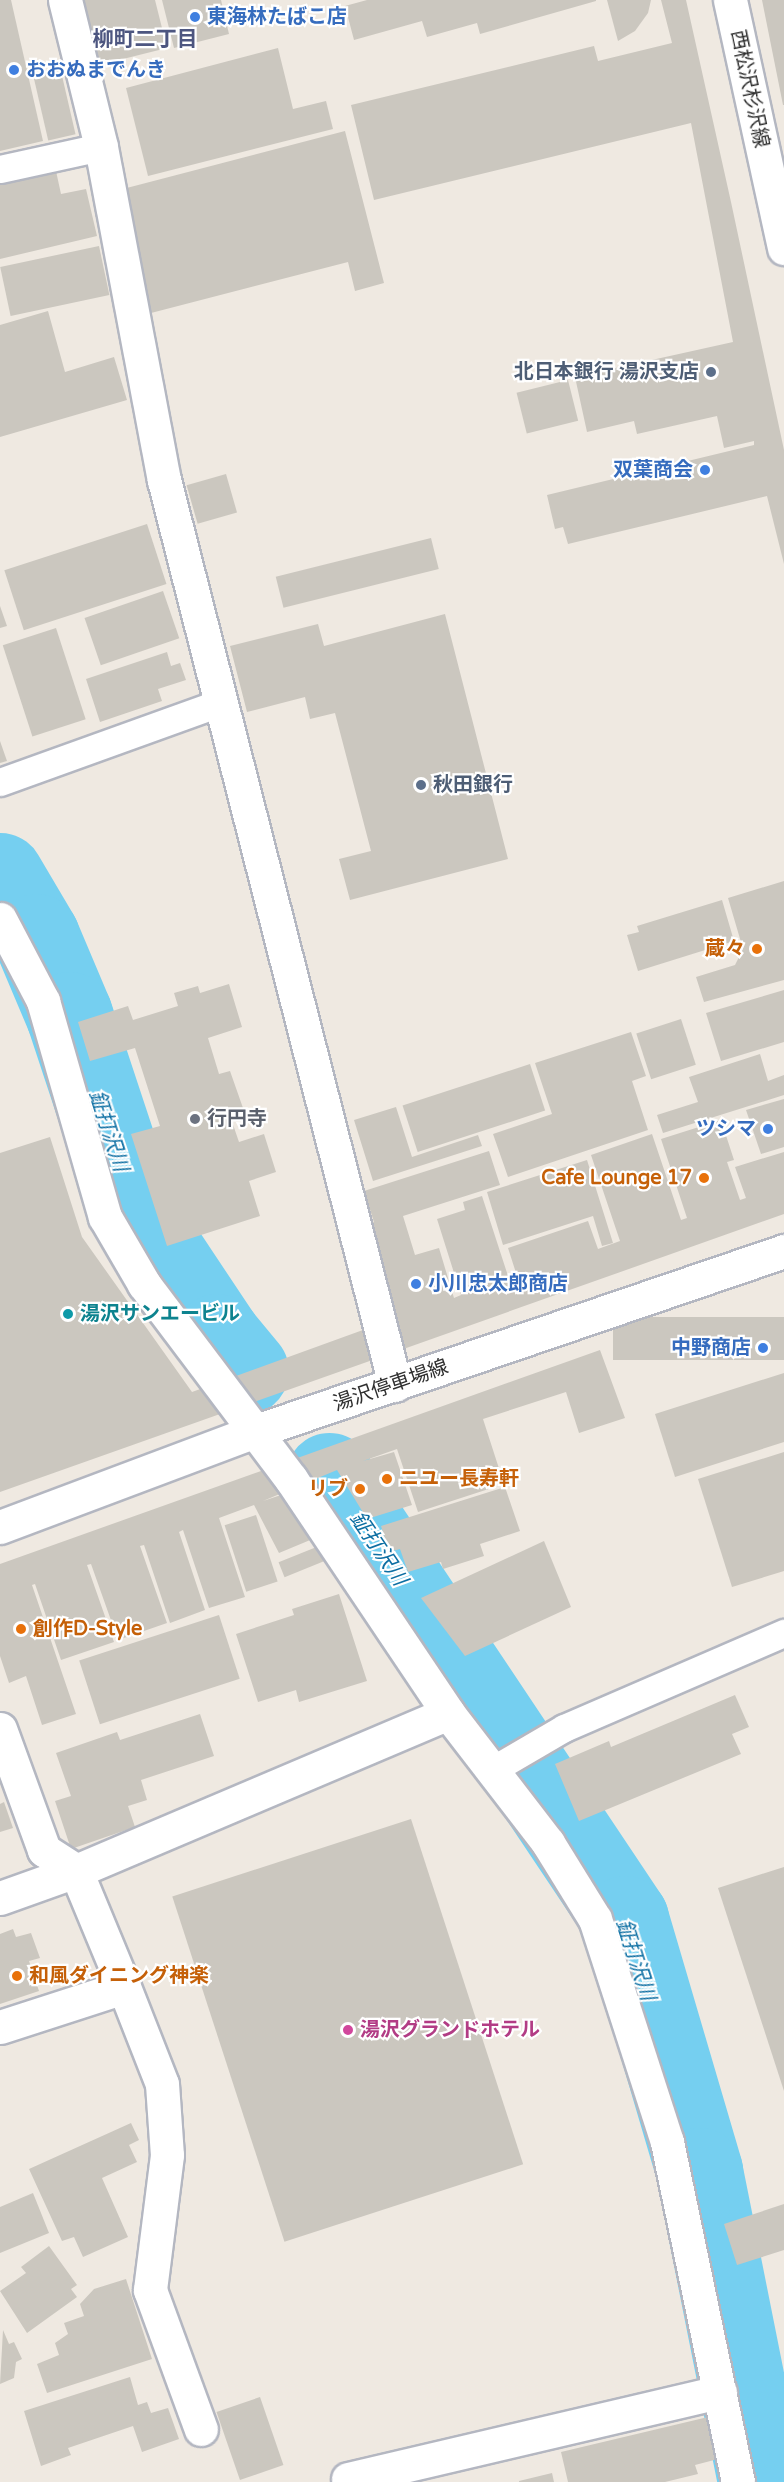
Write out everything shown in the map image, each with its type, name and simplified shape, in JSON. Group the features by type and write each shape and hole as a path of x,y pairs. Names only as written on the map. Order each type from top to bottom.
{"street":[{"path":"65,0 101,147 164,480 395,1384"},
{"name":"西松沢杉沢線","path":"730,0 784,248"},
{"path":"0,919 43,1001 105,1217 144,1284 256,1431 448,1713 494,1769 548,1843 595,1919 667,2142 738,2482"},
{"name":"湯沢停車場線","path":"0,1527 256,1431 784,1251"},
{"path":"0,1898 76,1871 448,1713"},
{"path":"0,1729 44,1850 76,1871 162,2084 167,2155 150,2290 201,2429"},
{"path":"0,2027 124,1987"},
{"path":"348,2479 720,2392"}],"lane":[{"path":"0,169 101,147"},
{"path":"0,782 220,704"},
{"path":"494,1769 564,1728 784,1633"}],"building":[{"name":"おおぬまでんき","path":"0,0 11,0 43,141 0,151"},
{"path":"83,0 155,0 167,48 99,65"},
{"name":"東海林たばこ店","path":"162,0 221,0 229,34 174,48"},
{"path":"367,0 596,1 480,34 477,23 427,37 422,21 354,40 345,6"},
{"path":"607,0 651,0 648,13 635,31 618,41"},
{"path":"661,0 686,0 731,202 784,450 784,564 767,496 568,544 563,527 555,529 547,495 754,445 754,441 724,448 717,416 637,434 634,421 587,432 575,377 733,342 691,123 374,200 351,105 594,46 598,61 672,43"},
{"path":"762,0 784,0 784,105 783,105"},
{"path":"278,48 293,109 326,101 333,129 148,176 126,88"},
{"path":"60,67 76,134 48,141 33,73"},
{"path":"345,131 384,283 355,291 348,262 151,313 119,190"},
{"path":"56,171 61,194 86,189 97,236 0,259 0,184"},
{"path":"99,246 109,295 11,316 0,267"},
{"path":"48,311 65,372 114,357 127,400 0,437 0,325"},
{"path":"568,380 578,421 527,434 517,393"},
{"path":"226,474 237,512 198,524 187,485"},
{"path":"147,524 166,584 24,630 4,570"},
{"path":"431,538 439,569 283,608 276,577"},
{"path":"163,591 179,638 101,665 85,618"},
{"path":"0,606 7,626 0,628"},
{"name":"秋田銀行","path":"445,614 508,859 350,900 339,859 371,851 335,713 310,719 305,697 247,712 230,646 318,624 324,646"},
{"path":"56,628 86,719 32,737 3,645"},
{"path":"167,652 171,666 180,663 186,680 158,689 162,701 100,722 86,679"},
{"path":"0,741 7,761 0,763"},
{"path":"784,881 784,980 704,1002 696,977 735,965 743,949 728,898"},
{"path":"722,900 734,941 638,971 627,935 639,932 637,926"},
{"name":"行円寺","path":"229,984 242,1027 208,1038 219,1074 230,1071 243,1108 229,1113 239,1142 264,1134 276,1172 249,1181 260,1216 167,1246 131,1134 160,1126 135,1048 90,1061 78,1022 128,1006 133,1020 178,1006 174,993 198,986 200,993"},
{"path":"784,990 784,1042 721,1061 706,1013"},
{"path":"681,1019 696,1065 651,1079 636,1034"},
{"path":"631,1032 646,1076 632,1081 648,1130 508,1177 493,1134 552,1114 535,1063"},
{"path":"760,1054 768,1081 784,1075 784,1095 663,1133 657,1115 698,1102 689,1077"},
{"path":"530,1064 545,1111 418,1152 403,1105"},
{"name":"ツシマ","path":"784,1099 784,1147 761,1154 746,1110"},
{"path":"396,1107 412,1157 478,1135 482,1146 373,1181 354,1120"},
{"path":"721,1120 734,1160 727,1162 740,1200 746,1198 735,1167 784,1152 784,1214 0,1492 0,1153 50,1137 82,1237 192,1392 396,1318 366,1225 374,1222 364,1191 489,1151 500,1185 403,1216 415,1255 439,1248 454,1298 461,1295 437,1219 465,1210 463,1202 482,1196 509,1279 517,1276 508,1248 588,1221 598,1249 620,1241 591,1155 652,1134 681,1220 687,1218 661,1139"},
{"path":"587,1160 613,1243 602,1246 593,1216 503,1245 487,1192"},
{"path":"613,1317 784,1317 784,1360 613,1360"},
{"path":"600,1350 625,1418 579,1433 566,1392 483,1419 504,1484 418,1512 397,1449 363,1461 394,1452 412,1505 367,1519 337,1470 263,1501 284,1494 315,1538 279,1553 254,1505 219,1518 245,1597 209,1608 183,1530 179,1532 205,1610 170,1623 144,1545 140,1546 167,1623 118,1640 91,1564 87,1565 114,1642 61,1660 35,1584 32,1585 76,1714 42,1725 26,1676 9,1683 0,1656 0,1564"},
{"path":"784,1373 784,1442 675,1477 655,1414"},
{"path":"784,1452 784,1571 732,1587 698,1479"},
{"path":"505,1487 520,1531 480,1544 484,1556 443,1569 441,1562 408,1572 400,1549 389,1552 381,1526"},
{"path":"256,1515 278,1582 246,1592 225,1525"},
{"path":"544,1541 571,1607 465,1656 421,1598"},
{"path":"324,1544 330,1559 285,1577 279,1562"},
{"path":"339,1594 367,1681 299,1702 296,1690 258,1702 236,1634 294,1615 292,1609"},
{"path":"219,1615 240,1679 100,1724 79,1660"},
{"path":"735,1695 749,1727 732,1734 741,1754 579,1821 555,1764 609,1741 611,1747"},
{"path":"200,1714 214,1756 141,1780 147,1800 128,1806 135,1827 71,1849 55,1801 71,1796 56,1753 117,1732 120,1740"},
{"path":"4,1802 13,1828 0,1832 0,1804"},
{"name":"湯沢グランドホテル","path":"411,1819 523,2164 284,2242 172,1897"},
{"path":"784,1867 784,2091 718,1888"},
{"name":"和風ダイニング神楽","path":"13,1929 16,1937 31,1933 40,1958 29,1961 39,1991 0,2004 0,1934"},
{"path":"131,2123 139,2140 129,2145 137,2162 102,2178 128,2237 83,2257 74,2237 62,2241 29,2169"},
{"path":"33,2193 49,2233 0,2253 0,2207"},
{"path":"784,2204 784,2250 737,2265 724,2224"},
{"path":"49,2246 77,2285 71,2289 77,2297 27,2333 0,2291 26,2273 21,2267"},
{"path":"126,2279 152,2359 47,2393 37,2364 59,2355 55,2343 68,2334 64,2323 84,2316 80,2304 94,2289"},
{"path":"3,2330 9,2344 14,2342 22,2359 16,2362 14,2378 0,2384"},
{"path":"130,2377 138,2405 147,2402 151,2413 168,2408 179,2439 142,2452 133,2426 68,2448 71,2455 41,2466 24,2411"},
{"path":"260,2397 283,2465 240,2480 217,2412"},
{"path":"708,2417 718,2459 695,2465 698,2474 665,2482 568,2482 561,2452"},
{"path":"552,2473 554,2482 519,2482 519,2481"}],"waterway":[{"name":"鉦打沢川","path":"0,876 36,937 69,1015 134,1212 217,1337 245,1371"},
{"name":"鉦打沢川","path":"329,1476 625,1919 699,2171 761,2482"}],"place":[{"name":"東海林たばこ店","path":"195,17"},
{"name":"おおぬまでんき","path":"14,70"},
{"name":"北日本銀行 湯沢支店","path":"711,372"},
{"name":"双葉商会","path":"705,470"},
{"name":"秋田銀行","path":"421,785"},
{"name":"蔵々","path":"757,949"},
{"name":"行円寺","path":"195,1119"},
{"name":"ツシマ","path":"768,1129"},
{"name":"Cafe Lounge 17","path":"704,1178"},
{"name":"小川忠太郎商店","path":"416,1284"},
{"name":"湯沢サンエービル","path":"68,1314"},
{"name":"中野商店","path":"763,1348"},
{"name":"ニユー長寿軒","path":"387,1479"},
{"name":"リブ","path":"360,1489"},
{"name":"創作D-Style","path":"21,1629"},
{"name":"和風ダイニング神楽","path":"17,1976"},
{"name":"湯沢グランドホテル","path":"348,2030"}],"district":[{"name":"柳町二丁目","path":"145,40"}]}
